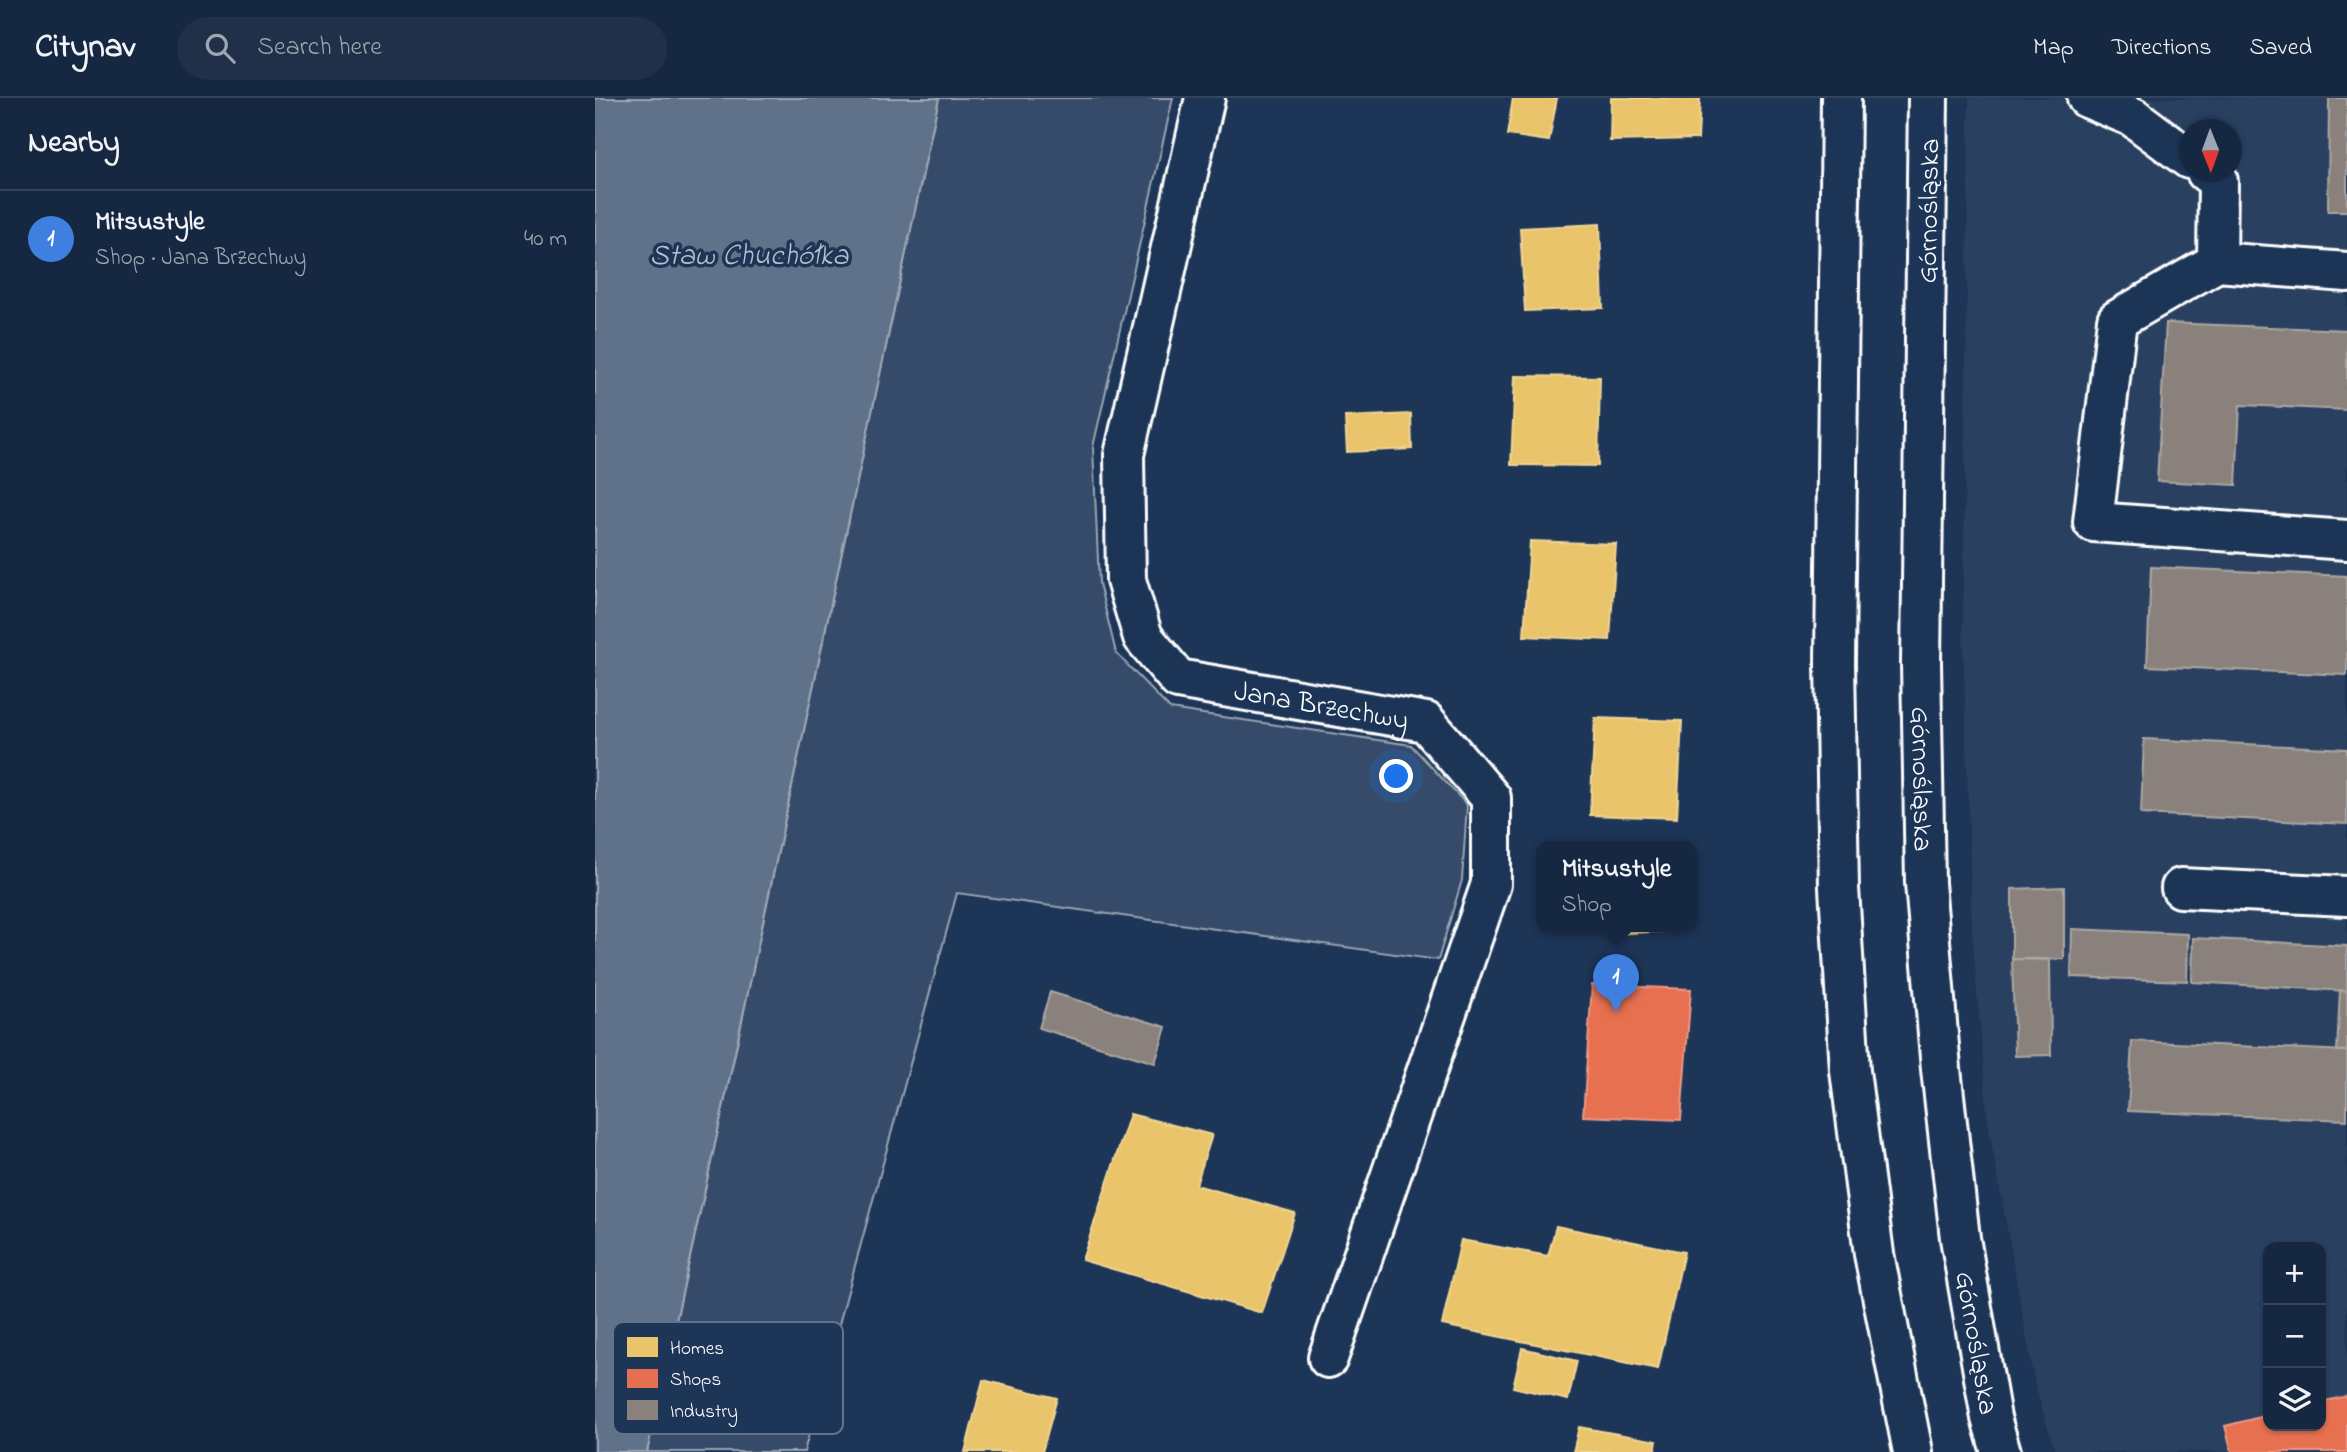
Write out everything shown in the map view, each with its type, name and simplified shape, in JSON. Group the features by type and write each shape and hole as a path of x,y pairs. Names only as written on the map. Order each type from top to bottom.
{"main road":[{"name":"Jana Brzechwy","path":"1205,98 1124,454 1126,580 1143,637 1178,679 1426,722 1491,797 1491,884 1328,1357"},
{"path":"1841,98 1835,663 1839,888 1850,1071 1874,1254 1913,1452"},
{"name":"Górnośląska","path":"1928,98 1921,663 1925,883 1941,1069 1960,1238 1991,1418 2001,1452"},
{"path":"2087,98 2133,117 2179,152"},
{"path":"2217,262 2218,182"},
{"path":"2347,272 2217,262 2117,320 2093,522 2347,540"},
{"path":"2181,888 2347,896"}],"shaded area":[{"path":"939,98 1173,98 1093,447 1099,583 1116,653 1170,709 1411,745 1467,805 1462,880 1438,960 957,893 840,1322 676,1322"},
{"path":"1969,98 2347,98 2347,1452 2055,1452 2035,1384 1988,1122 1972,931 1963,637"},
{"path":"651,1434 809,1434 804,1452 647,1452"}],"water":[{"name":"Staw Chuchółka","path":"595,98 939,98 676,1322 613,1322 613,1434 651,1434 647,1452 595,1452"}],"building: Homes":[{"path":"1513,98 1557,98 1549,141 1507,135"},
{"path":"1611,98 1700,98 1698,139 1610,141"},
{"path":"1600,224 1603,308 1525,311 1520,228"},
{"path":"1515,376 1600,377 1598,466 1511,465"},
{"path":"1411,414 1412,449 1347,452 1345,417"},
{"path":"1530,541 1616,544 1610,640 1524,636"},
{"path":"1595,718 1682,721 1677,818 1590,815"},
{"path":"1612,932 1651,932 1612,934"},
{"path":"1130,1114 1212,1135 1196,1185 1295,1213 1262,1313 1082,1260"},
{"path":"1556,1226 1684,1252 1658,1369 1442,1325 1461,1240 1548,1256"},
{"path":"1522,1348 1577,1361 1568,1400 1513,1387"},
{"path":"983,1380 1057,1398 1042,1452 965,1452"},
{"path":"1579,1427 1657,1441 1655,1452 1573,1452"}],"building: Shops":[{"path":"1592,985 1691,989 1681,1120 1583,1116"},
{"path":"2347,1396 2347,1452 2232,1452 2225,1426 2263,1416 2263,1431 2326,1431 2326,1401"}],"building: Industry":[{"path":"2329,98 2347,98 2347,211 2328,211"},
{"path":"2166,323 2347,330 2347,410 2240,405 2236,485 2157,481"},
{"path":"2151,567 2347,576 2347,675 2147,666"},
{"path":"2144,739 2347,749 2347,824 2141,814"},
{"path":"2064,887 2064,959 2012,959 2012,889"},
{"path":"2072,929 2188,934 2187,981 2071,977"},
{"path":"2193,938 2347,946 2347,991 2192,982"},
{"path":"2012,959 2050,960 2051,1055 2015,1056"},
{"path":"2340,990 2347,991 2347,1051 2337,1051"},
{"path":"1050,992 1166,1027 1155,1063 1039,1028"},
{"path":"2132,1041 2347,1051 2347,1120 2128,1111"}],"place":[{"name":"Mitsustyle","path":"1616,1012"}]}
